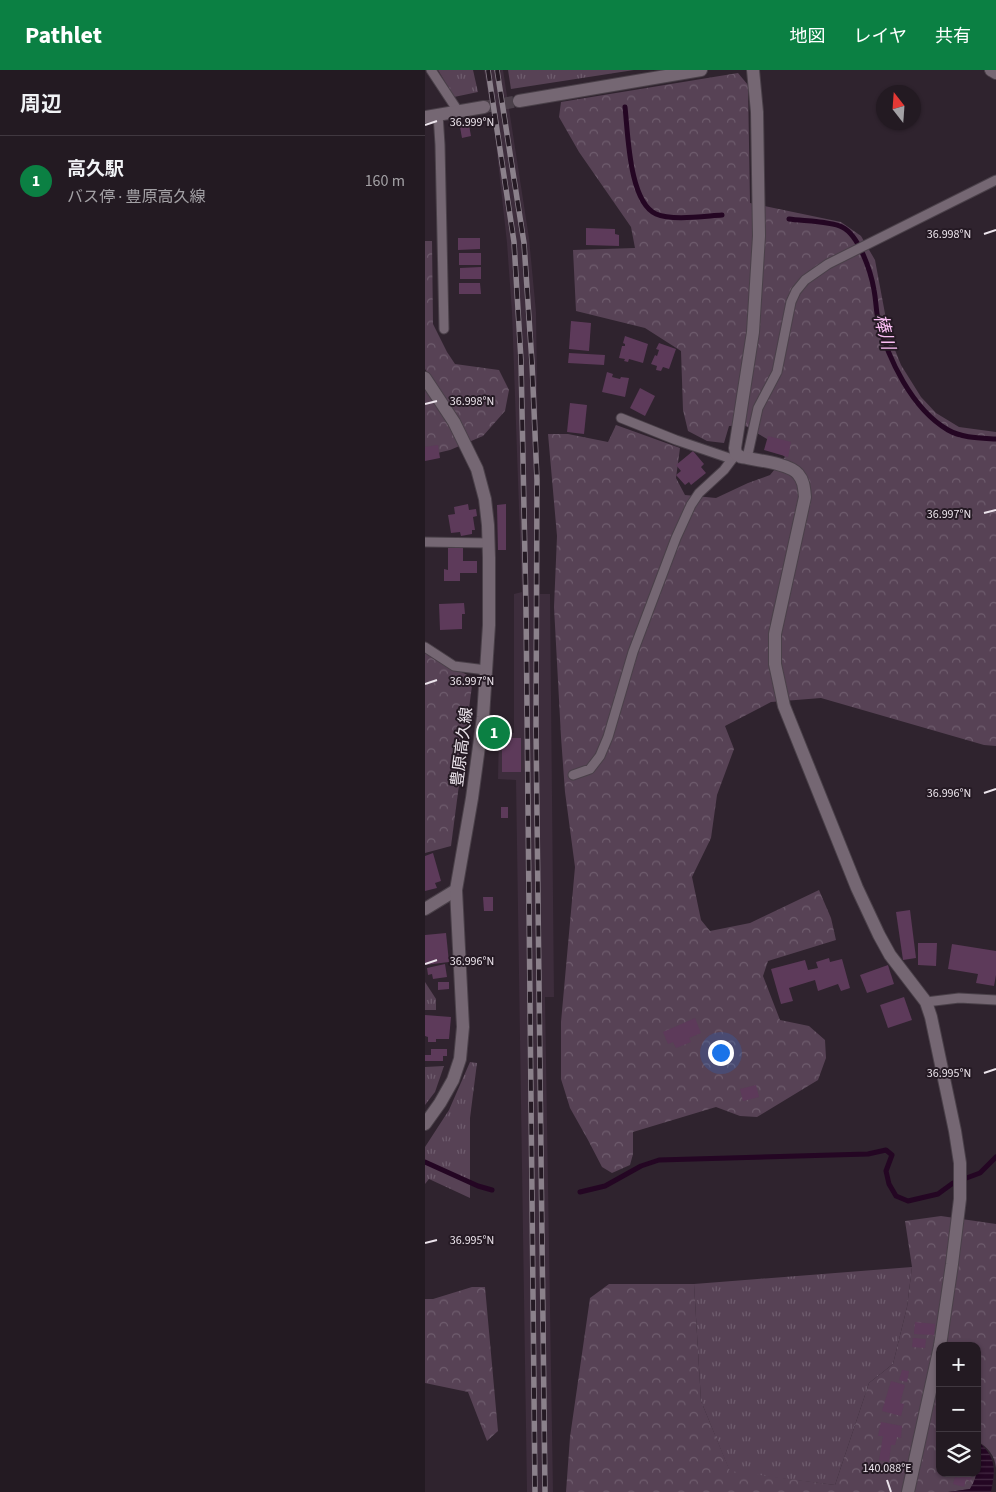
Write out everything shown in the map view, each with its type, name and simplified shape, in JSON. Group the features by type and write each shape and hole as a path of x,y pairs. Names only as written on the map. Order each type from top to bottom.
{"street":[{"path":"519,101 701,70"},
{"path":"753,70 757,112 759,236 753,332 736,439 738,457 783,466 797,472 804,483 805,497 775,634 775,664 779,689 857,888 890,955 926,1002 931,1017 955,1131 961,1188 953,1264 941,1342"},
{"path":"991,70 996,72"},
{"path":"431,116 484,107"},
{"name":"豊原高久線","path":"425,378 454,422 477,469 485,499 489,543 489,626 483,717 472,798 456,890 463,1028 460,1059 453,1080 425,1124"},
{"path":"425,909 456,890"},
{"path":"908,1492 936,1364"}],"lane":[{"path":"431,70 458,112"},
{"path":"431,116 440,145 444,329"},
{"path":"573,775 590,769 600,756 633,652 676,538 691,505 699,493 738,457 758,408 777,372 791,302 796,291 805,280 829,264 996,180"},
{"path":"621,418 676,440 738,457"},
{"path":"425,542 489,543"},
{"path":"425,647 454,666 486,670"},
{"path":"926,1002 959,998 996,1000"}],"shaded area":[{"path":"484,70 503,70 529,238 536,312 540,594 550,594 554,997 545,997 553,1492 527,1492 516,780 498,779 499,732 514,733 514,594 522,592 512,313 507,243 494,126"},
{"path":"981,1445 988,1452 993,1463 994,1476 991,1492 948,1492 970,1489 975,1478 981,1477"}],"green space":[{"path":"438,70 473,70 478,92 454,97"},
{"path":"508,70 634,70 511,89"},
{"path":"738,73 748,85 750,203 841,222 861,236 875,260 889,335 901,365 921,397 936,413 959,427 996,432 996,746 984,745 821,698 771,702 725,726 734,749 717,795 711,838 692,877 701,920 710,931 750,923 819,890 831,918 836,940 768,961 763,976 780,1020 809,1026 825,1040 826,1058 818,1080 757,1117 740,1116 716,1107 633,1132 633,1154 630,1165 612,1173 602,1167 570,1108 561,1079 561,1022 575,867 565,792 561,737 554,607 557,536 548,434 568,434 608,442 616,425 680,448 676,478 685,495 716,498 770,475 785,457 767,439 744,425 729,426 724,443 707,441 688,431 683,410 681,351 645,328 576,311 573,250 635,248 631,227 579,152 559,117 561,102"},
{"path":"425,241 432,241 433,324 447,352 455,364 499,370 509,390 505,411 483,436 450,450 425,456 425,383 431,379 425,369"},
{"path":"425,653 473,678 451,846 425,853"},
{"path":"425,982 436,999 436,1010 425,1010"},
{"path":"470,1062 477,1063 470,1118 470,1198 429,1179 425,1184 425,1147 449,1110"},
{"path":"444,1066 435,1092 425,1105 425,1067"},
{"path":"941,1216 996,1224 996,1468 990,1452 981,1444 981,1342 936,1342 936,1477 976,1477 970,1489 948,1492 566,1492 570,1437 590,1298 609,1284 694,1284 701,1401 730,1471 835,1485 869,1383 893,1364 907,1307 912,1267 905,1221"},
{"path":"912,1267 907,1307 893,1364 869,1383 835,1485 730,1472 701,1401 694,1284"},
{"path":"472,1287 485,1287 498,1431 487,1441 468,1392 425,1383 425,1299 433,1299"}],"building":[{"path":"469,125 471,136 462,138 460,127"},
{"path":"586,228 615,229 615,234 619,235 619,246 586,245"},
{"path":"458,238 480,238 480,249 458,250"},
{"path":"459,253 481,253 481,265 459,265"},
{"path":"481,267 481,279 460,279 460,268"},
{"path":"459,283 480,283 481,294 459,294"},
{"path":"571,321 591,323 589,351 569,349"},
{"path":"625,336 648,344 643,363 629,359 628,362 624,361 625,359 619,358 622,346 625,346 623,343"},
{"path":"659,343 676,349 669,369 663,367 661,371 656,370 657,366 651,364 655,355 657,356 659,350 656,349"},
{"path":"569,353 605,355 604,365 568,363"},
{"path":"607,372 613,374 612,377 620,379 621,377 629,378 625,397 602,392"},
{"path":"640,388 655,396 645,416 630,408"},
{"path":"570,403 587,405 584,434 567,432"},
{"path":"768,436 791,442 788,457 764,450"},
{"path":"438,445 440,458 425,461 425,447"},
{"path":"693,451 704,464 701,467 706,473 691,485 689,482 685,485 676,475 681,471 676,465"},
{"path":"468,504 469,510 476,509 477,516 473,517 475,530 472,530 472,534 461,536 460,532 451,533 448,515 455,514 454,507"},
{"path":"506,504 506,550 498,550 497,505"},
{"path":"448,548 463,548 463,561 477,561 477,573 460,573 460,581 444,581 444,569 448,570"},
{"path":"464,603 465,614 462,614 462,629 440,630 439,604"},
{"path":"502,738 521,738 521,772 502,772"},
{"path":"501,807 508,807 508,818 501,818"},
{"path":"433,853 441,881 435,883 437,888 425,891 425,856"},
{"path":"483,897 493,897 493,911 484,911"},
{"path":"910,910 916,958 903,960 896,912"},
{"path":"446,933 449,962 425,965 425,935"},
{"path":"918,943 937,943 936,966 918,965"},
{"path":"952,944 996,951 994,986 976,983 978,974 948,969"},
{"path":"829,958 830,962 842,959 850,988 841,991 838,984 818,991 815,980 789,988 793,1001 781,1004 771,969 805,960 808,970 818,968 816,962"},
{"path":"445,964 447,977 433,979 432,974 428,975 427,968"},
{"path":"888,965 894,984 867,993 860,975"},
{"path":"438,982 449,982 449,989 438,990"},
{"path":"904,997 912,1020 888,1028 880,1005"},
{"path":"425,1015 451,1017 449,1039 436,1039 436,1042 428,1042 428,1037 425,1036"},
{"path":"695,1018 701,1033 689,1038 691,1042 676,1048 673,1042 668,1044 663,1032"},
{"path":"431,1049 447,1049 447,1056 443,1056 443,1061 425,1061 425,1055 431,1055"},
{"path":"756,1085 759,1097 743,1101 740,1089"},
{"path":"915,1322 935,1324 934,1335 914,1334"},
{"path":"913,1338 926,1339 925,1348 912,1347"},
{"path":"902,1370 909,1371 907,1382 899,1380"},
{"path":"891,1381 905,1385 900,1403 904,1404 901,1416 882,1411"},
{"path":"881,1422 902,1426 901,1438 897,1437 895,1445 891,1445 889,1462 879,1460 883,1436 878,1436"},
{"path":"955,1477 972,1477 970,1481 966,1479 964,1487 953,1484"}],"waterway":[{"name":"棒川","path":"625,107 631,166 640,196 647,207 656,214 671,217 689,218 722,215"},
{"name":"棒川","path":"789,219 837,225 848,231 859,246 867,264 882,335 903,382 923,409 948,430 965,436 996,439"},
{"path":"580,1192 605,1186 641,1166 659,1160 868,1154 886,1150 892,1155 886,1171 889,1184 896,1196 908,1201 938,1194 953,1183 980,1173 996,1157"},
{"path":"425,1162 478,1186 492,1190"}],"tunnel":[{"path":"484,107 519,101"}],"railway":[{"path":"488,70 514,242 521,360 526,609 535,1492"},
{"path":"497,70 524,243 537,480 536,730 545,1492"}],"place":[{"name":"高久駅","path":"494,733"}]}
